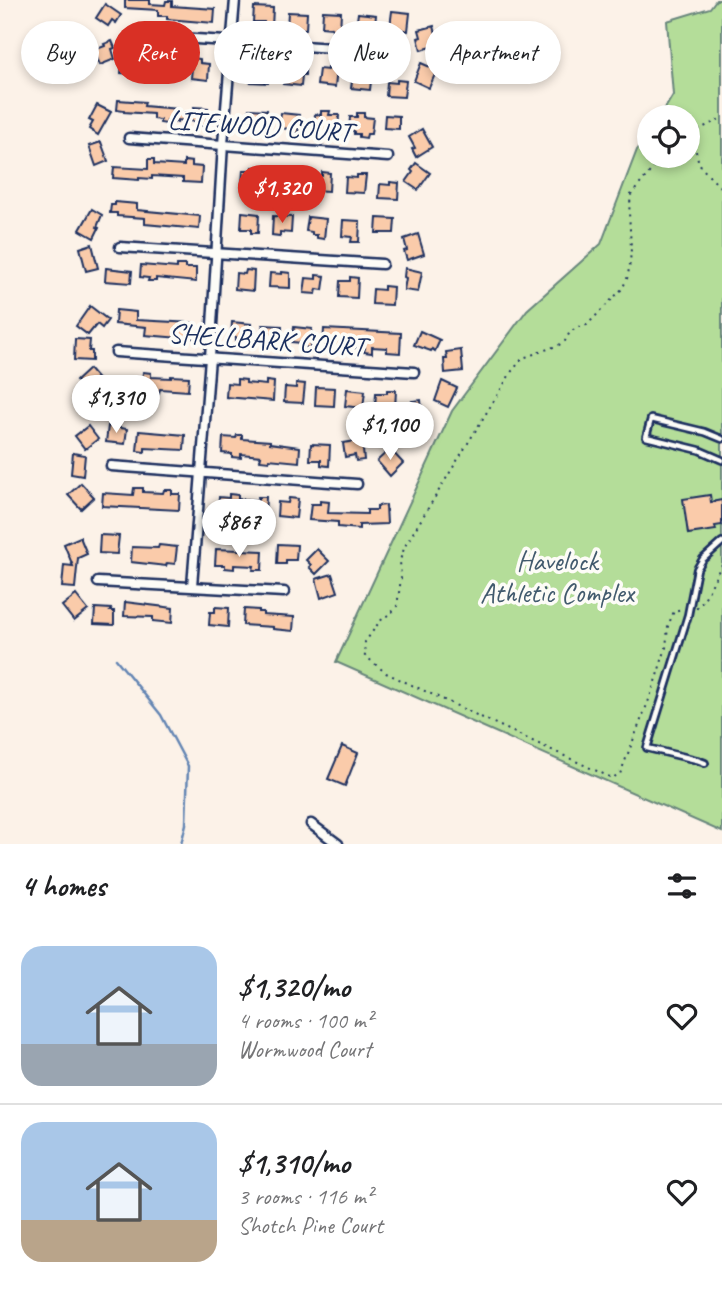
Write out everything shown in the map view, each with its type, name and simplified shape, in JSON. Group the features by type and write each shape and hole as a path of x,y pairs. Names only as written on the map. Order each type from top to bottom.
{"street":[{"path":"233,21 235,0"},
{"path":"192,586 228,84"},
{"name":"LITEWOOD COURT","path":"129,138 388,156"},
{"path":"120,247 382,264"},
{"name":"SHELLBARK COURT","path":"116,352 414,372"},
{"path":"111,466 357,484"},
{"path":"98,582 284,592"},
{"path":"312,824 338,844"}],"lane":[{"path":"722,439 705,432 651,419 646,437 699,450 722,460"},
{"path":"705,763 648,748 688,615 697,569 703,559 722,542"}],"path":[{"path":"700,128 722,118"},
{"path":"700,166 722,189"},
{"path":"653,168 631,195 630,264 622,289 587,325 570,332 565,341 523,358 501,388 405,546 400,560 401,579 397,606 380,621 365,642 364,655 386,673 612,778 620,774 645,710 666,648 668,626 674,611 683,609"},
{"path":"696,608 712,587 722,565"}],"green space":[{"name":"Havelock Athletic Complex","path":"716,0 722,0 722,832 336,662 452,411 527,310 601,244 637,150 637,168 700,168 700,105 667,105 673,95 667,21 710,8"}],"building":[{"path":"125,0 150,0 150,4 165,5 166,1 172,1 172,6 215,9 214,23 167,19 167,16 158,16 158,10 125,8"},
{"path":"105,4 121,15 117,21 112,20 108,26 96,18"},
{"path":"254,7 273,8 272,21 253,21"},
{"path":"323,11 341,12 341,21 328,21 328,28 322,27"},
{"path":"392,11 410,13 409,21 391,21"},
{"path":"288,12 307,13 306,21 287,21"},
{"path":"358,13 376,15 375,21 357,21"},
{"path":"425,28 425,49 421,50 418,38 421,37 419,30"},
{"path":"112,41 113,60 100,65 99,48 105,46 104,44"},
{"path":"200,63 209,64 208,80 200,79"},
{"path":"421,63 425,65 425,84 431,84 429,88 414,81"},
{"path":"319,69 328,70 328,84 335,84 335,87 317,85"},
{"path":"352,84 371,84 370,90 351,88"},
{"path":"387,84 406,84 404,97 386,96"},
{"path":"118,100 145,102 144,106 178,109 177,112 194,113 194,107 208,108 206,126 200,126 200,122 177,120 167,121 167,124 160,123 160,120 153,119 153,114 117,110"},
{"path":"97,105 111,112 98,135 89,129 93,122 89,120"},
{"path":"249,109 267,110 265,130 253,130 253,125 248,124"},
{"path":"321,111 330,111 329,115 339,115 338,130 332,130 331,134 319,134 320,129 314,129 315,114 321,115"},
{"path":"281,113 299,115 298,133 279,128"},
{"path":"357,113 373,118 371,134 367,134 366,138 349,130 350,117 357,117"},
{"path":"385,115 399,116 399,129 384,128"},
{"path":"422,129 432,147 416,157 409,137"},
{"path":"101,142 108,161 96,166 89,146"},
{"path":"148,159 154,159 154,164 184,166 184,161 192,162 192,166 202,167 201,183 183,182 183,178 152,176 152,179 139,180 113,178 114,167 148,169"},
{"path":"416,163 430,173 418,190 406,182"},
{"path":"253,167 262,167 261,186 242,185 243,170 253,170"},
{"path":"287,169 295,170 294,188 276,186 277,171 286,172"},
{"path":"322,172 330,173 329,191 310,190 311,175 322,176"},
{"path":"357,175 366,175 364,193 345,192 346,177 357,178"},
{"path":"390,182 399,183 398,199 379,198 380,184 390,185"},
{"path":"115,202 137,204 137,210 200,216 199,229 145,224 145,218 117,216 117,213 110,213 111,205 115,205"},
{"path":"92,209 102,215 94,238 80,230"},
{"path":"242,212 259,214 258,233 251,233 251,229 241,229"},
{"path":"273,216 292,217 291,233 280,232 280,236 272,235"},
{"path":"308,217 326,219 324,239 306,231"},
{"path":"377,218 395,219 394,233 376,233"},
{"path":"343,220 360,221 359,242 351,242 352,237 342,236"},
{"path":"418,234 424,254 407,260 404,239"},
{"path":"92,244 98,268 86,271 80,248"},
{"path":"141,265 177,268 177,265 185,265 185,268 196,268 196,282 156,278 156,281 148,281 149,278 140,277"},
{"path":"106,268 132,271 131,283 105,281"},
{"path":"405,268 422,272 418,292 404,290"},
{"path":"246,270 254,271 253,291 235,289 236,273 245,274"},
{"path":"270,273 290,273 290,288 269,287"},
{"path":"316,275 325,276 323,290 317,289 316,294 304,293 306,278 316,279"},
{"path":"350,277 358,278 357,298 339,297 340,281 350,281"},
{"path":"384,286 393,287 392,305 372,304 373,289 384,290"},
{"path":"90,306 108,320 102,328 97,324 88,335 76,326"},
{"path":"116,310 136,312 136,320 193,323 192,338 145,335 146,327 115,324"},
{"path":"232,322 251,324 250,344 231,337"},
{"path":"263,325 282,326 281,346 272,345 273,341 261,341"},
{"path":"294,327 312,329 310,348 301,347 302,343 292,342"},
{"path":"324,329 401,333 400,353 387,352 387,348 372,347 372,353 364,352 365,348 323,347"},
{"path":"420,331 440,340 435,351 414,345"},
{"path":"75,339 90,340 92,361 74,360"},
{"path":"461,350 463,371 445,373 446,352"},
{"path":"89,369 101,383 89,395 76,381"},
{"path":"143,372 151,373 151,377 189,377 188,391 160,389 159,393 153,393 152,397 145,396 145,392 130,391 130,395 111,393 111,379 142,381"},
{"path":"237,379 266,385 266,381 274,382 273,401 226,397 227,383 237,384"},
{"path":"442,381 457,388 448,407 435,401"},
{"path":"296,383 305,384 303,403 284,402 285,387 296,388"},
{"path":"316,387 335,388 334,406 315,405"},
{"path":"347,389 365,391 363,408 345,406"},
{"path":"387,390 396,390 395,409 375,408 376,393 387,393"},
{"path":"421,400 423,420 405,422 403,407 413,405 412,401"},
{"path":"88,426 98,439 85,449 75,436"},
{"path":"108,426 127,429 125,444 106,442"},
{"path":"139,431 185,435 184,450 145,448 145,452 137,451"},
{"path":"237,435 242,435 242,439 300,447 299,462 260,460 261,456 241,454 241,458 232,457 232,454 222,453 223,437 236,438"},
{"path":"362,440 364,460 356,461 355,455 345,457 343,443"},
{"path":"311,444 330,445 329,466 321,465 321,460 310,460"},
{"path":"390,449 403,463 390,476 377,461"},
{"path":"73,453 85,455 83,476 71,474"},
{"path":"81,483 94,497 81,509 68,495"},
{"path":"134,488 143,488 143,492 163,493 164,490 172,490 172,494 180,494 179,510 102,506 103,493 133,495"},
{"path":"229,494 238,495 238,499 258,500 258,497 266,497 265,516 218,513 219,497 229,498"},
{"path":"710,495 711,502 722,500 722,525 715,526 716,530 688,534 683,499"},
{"path":"289,498 298,499 296,518 277,516 278,502 288,503"},
{"path":"320,501 329,502 328,513 367,514 367,510 377,510 377,506 386,505 387,524 359,525 359,529 338,527 338,522 309,520 311,504 320,504"},
{"path":"100,535 119,536 117,554 99,553"},
{"path":"80,537 87,554 78,558 75,588 62,587 64,565 73,566 64,544"},
{"path":"278,544 297,545 296,560 277,564"},
{"path":"159,545 177,547 175,564 167,563 166,566 131,562 132,547 158,548"},
{"path":"216,549 263,551 262,570 253,570 254,566 234,565 234,569 215,565"},
{"path":"317,549 329,561 316,574 306,560"},
{"path":"332,574 338,592 321,598 316,579"},
{"path":"76,595 88,610 74,621 62,606"},
{"path":"125,602 173,608 172,623 153,621 153,617 124,616"},
{"path":"215,607 229,608 228,627 209,625 210,612 215,612"},
{"path":"95,608 114,611 114,625 94,624"},
{"path":"244,609 259,610 263,615 294,617 293,631 243,625"},
{"path":"342,746 358,753 345,786 328,779"}],"waterway":[{"path":"116,659 161,715 188,766 186,824 181,844"}]}
